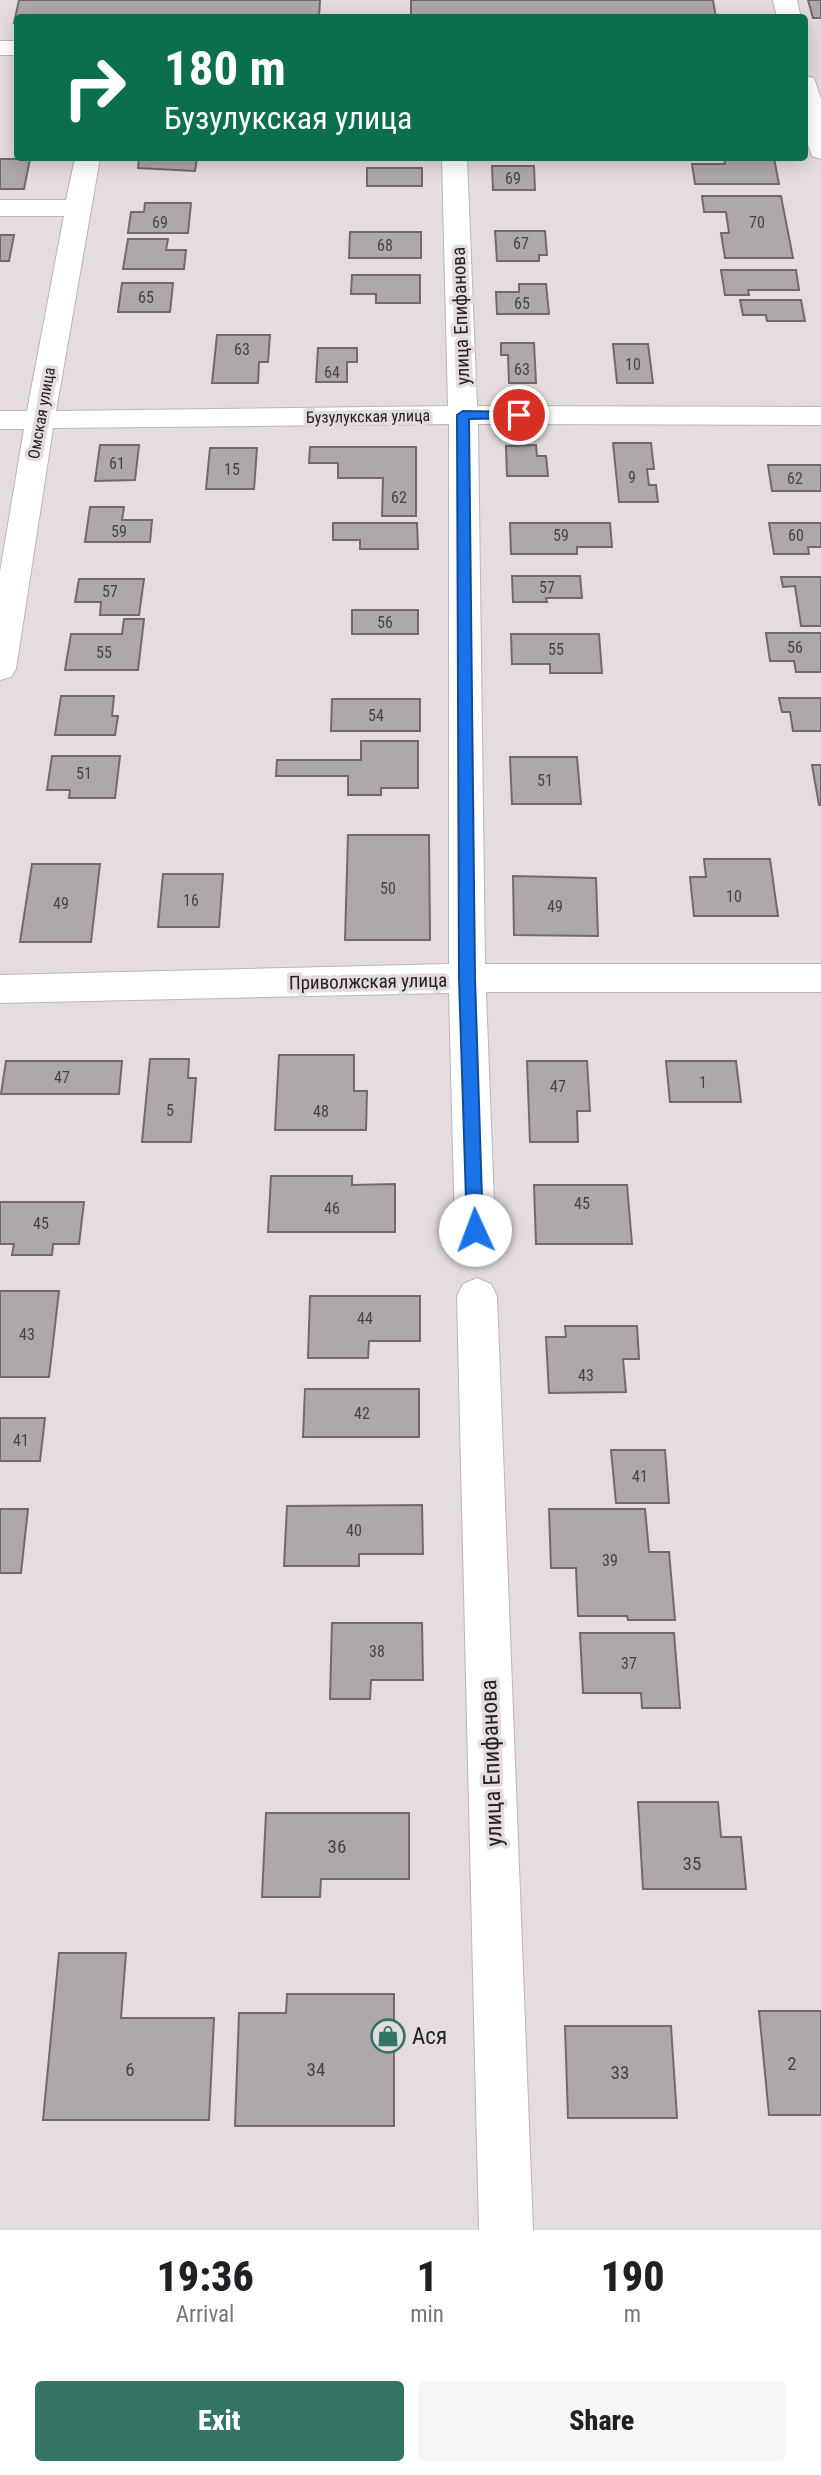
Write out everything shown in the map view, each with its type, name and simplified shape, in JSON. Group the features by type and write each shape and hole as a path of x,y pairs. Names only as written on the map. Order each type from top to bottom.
{"street":[{"path":"808,96 821,151"},
{"name":"Омская улица","path":"0,667 40,420 87,161"},
{"name":"улица Епифанова","path":"454,161 463,415 467,978 475,1230"},
{"path":"0,208 79,208"},
{"name":"Бузулукская улица","path":"0,420 463,415 821,416"},
{"name":"Приволжская улица","path":"0,989 467,978 821,978"},
{"name":"улица Епифанова","path":"477,1296 506,2230"}],"building":[{"path":"19,0 320,0 319,14 16,14"},
{"path":"411,0 713,0 715,14 411,14"},
{"path":"808,0 821,0 821,18 813,18"},
{"path":"0,159 30,161 24,189 0,189"},
{"path":"139,161 197,161 195,171 138,168"},
{"path":"724,161 775,161 779,184 695,184 692,164 725,164"},
{"path":"492,166 534,166 535,190 493,190"},
{"path":"367,168 422,168 422,186 367,186"},
{"path":"702,196 781,196 793,258 725,258 721,233 729,233 726,212 704,212"},
{"path":"145,203 191,203 188,233 128,233 131,212 144,212"},
{"path":"495,231 545,231 547,255 539,255 539,261 497,261"},
{"path":"350,232 421,232 421,258 349,258"},
{"path":"0,235 14,235 9,261 0,261"},
{"path":"128,239 168,239 166,250 186,250 184,269 123,269"},
{"path":"721,270 796,270 799,290 748,290 749,295 725,295"},
{"path":"352,275 420,275 420,303 376,303 376,294 351,294"},
{"path":"122,283 173,283 170,312 118,312"},
{"path":"519,284 546,284 549,314 497,314 496,292 519,292"},
{"path":"740,300 801,300 805,321 767,321 766,315 743,315"},
{"path":"217,335 270,335 268,362 259,362 258,383 212,383"},
{"path":"501,343 534,343 536,383 509,383 508,355 501,355"},
{"path":"613,344 648,344 653,383 617,383"},
{"path":"318,348 357,348 357,362 347,362 347,382 316,382"},
{"path":"613,443 651,443 654,469 647,469 649,485 656,485 658,502 619,502"},
{"path":"100,445 139,445 135,480 95,481"},
{"path":"536,445 537,456 546,456 548,476 507,476 506,446"},
{"path":"310,447 416,447 416,516 382,516 383,478 338,478 338,463 309,463"},
{"path":"210,448 257,448 254,489 206,489"},
{"path":"768,465 821,465 821,491 772,491"},
{"path":"90,507 124,507 122,520 152,520 150,542 85,542"},
{"path":"333,523 417,523 418,549 360,549 360,540 333,540"},
{"path":"510,523 610,523 612,547 577,547 577,554 511,554"},
{"path":"769,523 821,523 821,547 808,547 809,554 774,554"},
{"path":"512,576 580,576 582,598 513,602"},
{"path":"781,577 821,577 821,626 801,626 795,586 783,587"},
{"path":"79,579 144,579 139,615 100,615 101,602 75,602"},
{"path":"352,610 418,610 418,634 352,634"},
{"path":"124,619 144,619 138,670 65,670 71,634 122,634"},
{"path":"766,633 821,633 821,672 796,672 794,661 770,661"},
{"path":"511,634 599,634 602,673 550,673 550,664 512,664"},
{"path":"61,696 114,696 112,716 118,716 115,735 55,735"},
{"path":"779,698 821,698 821,731 793,731 790,712 782,712"},
{"path":"332,699 420,699 420,731 331,731"},
{"path":"361,741 418,741 418,788 381,788 381,795 348,795 348,776 276,776 277,760 361,760"},
{"path":"52,756 120,756 115,798 69,798 70,790 47,790"},
{"path":"510,757 577,757 581,804 512,804"},
{"path":"812,765 821,765 821,805 819,805"},
{"path":"348,835 429,835 430,940 345,940"},
{"path":"704,859 770,859 778,916 694,916 690,877 706,877"},
{"path":"32,864 100,864 91,942 20,942"},
{"path":"163,874 223,874 219,927 158,927"},
{"path":"513,876 596,878 598,936 514,935"},
{"path":"279,1055 354,1055 354,1091 367,1091 366,1130 275,1130"},
{"path":"150,1059 189,1059 188,1078 196,1078 191,1142 142,1142"},
{"path":"6,1061 122,1061 119,1094 1,1094"},
{"path":"527,1061 587,1061 590,1111 577,1111 578,1142 530,1142"},
{"path":"666,1061 736,1061 741,1102 670,1102"},
{"path":"271,1176 352,1176 352,1185 395,1184 395,1232 268,1232"},
{"path":"534,1185 627,1185 632,1244 536,1244"},
{"path":"0,1202 84,1202 79,1244 53,1244 52,1255 12,1255 14,1244 0,1244"},
{"path":"0,1291 59,1291 49,1377 0,1377"},
{"path":"310,1296 420,1296 420,1341 369,1341 368,1358 308,1358"},
{"path":"565,1326 637,1326 639,1359 623,1359 626,1392 549,1393 546,1337 566,1337"},
{"path":"305,1389 419,1389 419,1437 303,1437"},
{"path":"0,1418 45,1418 40,1461 0,1461"},
{"path":"611,1450 665,1450 669,1503 616,1503"},
{"path":"422,1505 423,1554 359,1554 359,1566 284,1566 287,1506"},
{"path":"0,1509 28,1509 21,1573 0,1573"},
{"path":"549,1509 645,1509 649,1552 669,1552 675,1620 578,1616 576,1568 551,1568"},
{"path":"332,1623 422,1623 423,1680 371,1680 370,1699 330,1699"},
{"path":"580,1633 674,1633 680,1708 642,1708 641,1693 583,1693"},
{"path":"638,1802 718,1802 721,1837 741,1837 746,1889 643,1889"},
{"path":"266,1813 409,1813 409,1879 321,1879 320,1897 262,1897"},
{"path":"59,1953 126,1953 121,2018 214,2018 209,2120 43,2120"},
{"path":"287,1994 394,1994 394,2126 235,2126 239,2013 286,2013"},
{"path":"759,2011 821,2011 821,2115 769,2115"},
{"path":"565,2026 671,2026 677,2118 568,2118"}],"place":[{"name":"Ася","path":"388,2036"}],"route":[{"path":"475,1230 467,978 463,415 519,415"}]}
